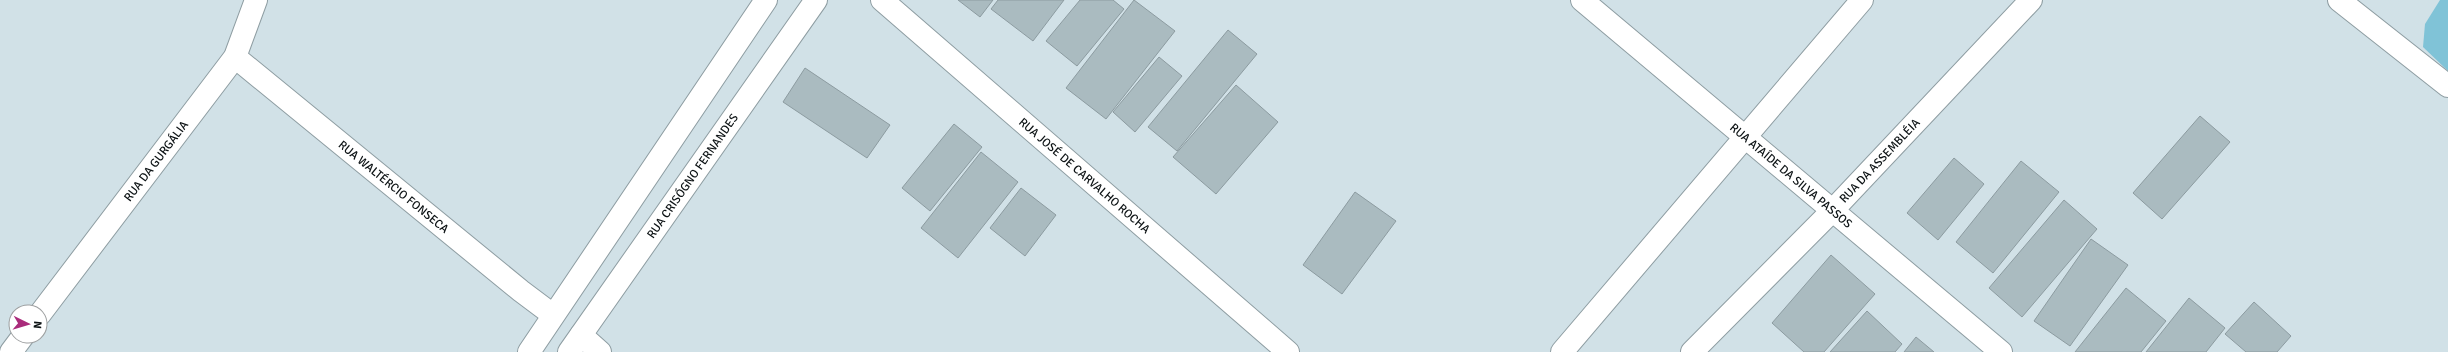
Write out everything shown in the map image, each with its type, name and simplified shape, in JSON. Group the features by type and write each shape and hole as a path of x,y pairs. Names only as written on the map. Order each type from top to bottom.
{"street":[{"name":"RUA DA GURGÁLIA","path":"48,304 235,57 256,0"},
{"path":"529,352 553,314 766,0"},
{"name":"RUA CRISÓGNO FERNANDES","path":"575,343 816,0"},
{"name":"RUA JOSÉ DE CARVALHO ROCHA","path":"882,0 1288,352"},
{"name":"RUA ATAÍDE DA SILVA PASSOS","path":"1582,0 1746,136 1832,211 2001,352"},
{"path":"1562,352 1862,0"},
{"name":"RUA DA ASSEMBLÉIA","path":"1692,352 1832,211 2031,0"},
{"path":"2339,0 2448,86"},
{"name":"RUA WALTÉRCIO FONSECA","path":"235,57 521,291 553,314"},
{"path":"575,343 600,352"},
{"path":"11,352 18,344"}],"shaded area":[{"path":"2440,0 2448,0 2448,71 2423,47 2425,24"}],"building":[{"path":"958,0 993,0 980,17"},
{"path":"998,0 1064,0 1033,41 991,9"},
{"path":"1080,0 1113,0 1124,9 1077,66 1046,41"},
{"path":"1134,0 1175,31 1106,119 1066,88"},
{"path":"1228,30 1257,54 1177,151 1148,127"},
{"path":"1159,57 1182,76 1135,132 1113,112"},
{"path":"805,68 890,125 867,158 783,102"},
{"path":"1236,85 1278,122 1216,194 1173,157"},
{"path":"2200,116 2230,142 2162,219 2133,193"},
{"path":"954,124 982,147 930,211 902,188"},
{"path":"981,152 1018,182 958,258 921,228"},
{"path":"1954,158 1984,184 1938,240 1907,213"},
{"path":"2021,161 2059,192 1993,273 1956,242"},
{"path":"1021,188 1056,215 1025,256 990,228"},
{"path":"1355,192 1396,221 1342,294 1303,265"},
{"path":"2064,200 2097,229 2022,317 1989,288"},
{"path":"2091,239 2128,265 2070,346 2034,321"},
{"path":"1831,255 1875,294 1824,352 1804,352 1772,323"},
{"path":"2126,288 2166,321 2141,352 2075,352"},
{"path":"2189,298 2225,328 2206,352 2146,352"},
{"path":"2254,302 2291,336 2277,352 2246,352 2225,334"},
{"path":"1867,311 1902,344 1895,352 1830,352"},
{"path":"1916,337 1934,352 1904,352"}]}
